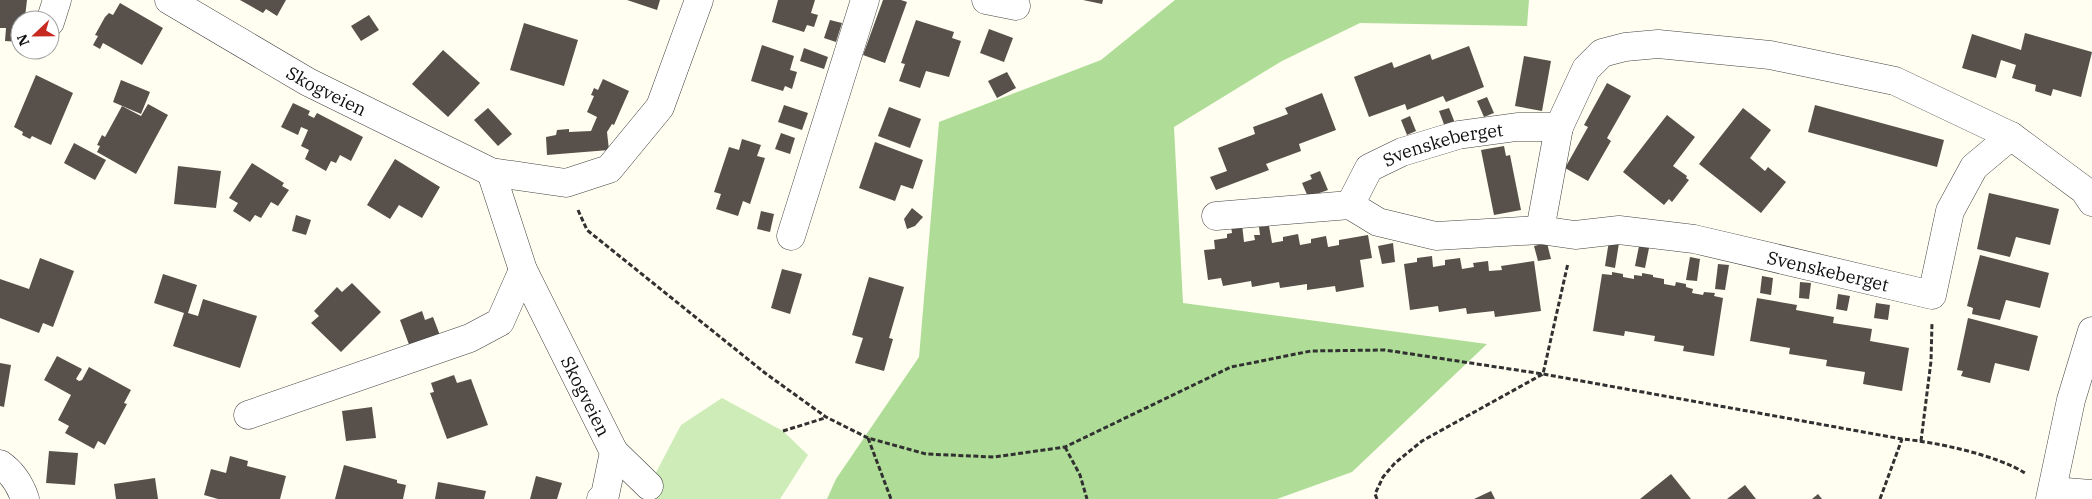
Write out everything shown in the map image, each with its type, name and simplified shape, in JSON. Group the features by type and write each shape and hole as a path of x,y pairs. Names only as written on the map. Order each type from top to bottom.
{"street":[{"name":"Skogveien","path":"169,0 308,82 491,172 566,183 609,169 660,107 700,0"},
{"path":"791,236 865,0"},
{"path":"986,0 1016,6"},
{"path":"1540,230 1559,127 1586,70 1602,53 1625,47 1658,44 1770,55 1895,81 2011,136 2084,190 2092,202"},
{"name":"Svenskeberget","path":"1559,127 1517,127 1458,136 1402,152 1369,168 1350,204 1378,222 1436,236 1540,230 1574,235 1619,230 1694,239 1932,295"},
{"path":"1932,295 1950,211 1974,167 2011,136"},
{"name":"Skogveien","path":"491,172 523,270 614,452 605,495 601,499"},
{"path":"1216,216 1350,204"},
{"path":"248,415 470,338 500,322 523,270"},
{"path":"2092,331 2072,400 2052,495 2092,494"},
{"path":"614,452 649,486"},
{"path":"0,464 8,470 20,485 25,499"}],"path":[{"path":"566,183 587,230 766,373 826,417 868,438 926,454 994,457 1065,448 1231,367 1311,351 1385,350 1543,374 1902,439 1922,441 1993,460 2020,470 2052,495"},
{"path":"1376,499 1375,494 1383,477 1395,463 1422,441 1543,374 1574,235"},
{"path":"1922,441 1931,361 1932,295"},
{"path":"783,431 826,417"},
{"path":"868,438 891,499"},
{"path":"1880,499 1902,439"},
{"path":"1065,448 1080,475 1087,499"}],"green space":[{"path":"1175,0 1529,0 1527,26 1360,23 1282,61 1174,127 1183,303 1487,344 1352,472 1277,499 827,499 836,479 919,357 939,122 1101,60"},
{"path":"722,398 783,431 808,455 780,499 642,499 681,425"}],"building":[{"path":"0,0 27,0 26,10 10,10 10,41 5,41 6,28 0,28"},
{"path":"240,0 286,0 277,16 266,9 263,13"},
{"path":"627,0 660,0 657,10"},
{"path":"778,0 815,0 811,13 818,15 814,27 807,25 804,32 772,22"},
{"path":"883,0 907,2 885,63 863,55"},
{"path":"1083,0 1103,0 1102,4"},
{"path":"120,3 163,28 142,65 103,43 100,49 93,45 98,36 95,35 105,17 109,13 113,15"},
{"path":"369,15 379,30 361,41 351,26"},
{"path":"830,20 842,23 836,42 824,38"},
{"path":"916,20 954,32 952,38 961,41 949,77 926,71 920,88 899,81 905,64 901,63"},
{"path":"524,23 578,40 564,86 510,70"},
{"path":"989,29 1013,38 1004,62 980,53"},
{"path":"2025,33 2092,52 2081,97 2053,89 2051,96 2035,91 2036,85 2012,78 2016,65 2001,60 1996,78 1962,68 1972,34 2021,50"},
{"path":"762,45 794,56 790,70 797,72 792,89 785,86 783,91 751,81"},
{"path":"1469,46 1484,87 1446,102 1443,96 1407,110 1405,104 1369,117 1354,77 1392,62 1394,68 1430,54 1432,60"},
{"path":"804,48 828,57 824,69 800,61"},
{"path":"443,50 480,83 448,117 412,84"},
{"path":"1524,56 1551,61 1542,111 1515,106"},
{"path":"1007,72 1016,88 997,98 988,81"},
{"path":"36,75 73,93 51,145 32,136 30,139 22,135 23,132 14,127"},
{"path":"603,79 629,91 614,125 612,124 607,132 609,150 547,155 546,137 556,135 557,130 569,129 569,132 591,131 597,117 587,112 594,96 591,95 594,88 598,90"},
{"path":"121,80 150,92 141,114 113,102"},
{"path":"1607,83 1631,96 1607,138 1611,141 1588,181 1565,168 1588,127 1584,125"},
{"path":"1322,93 1336,130 1299,144 1301,151 1266,164 1269,170 1216,190 1210,177 1227,171 1218,148 1255,134 1253,127 1288,114 1285,108"},
{"path":"1487,97 1494,113 1484,117 1477,101"},
{"path":"293,103 310,111 308,115 314,118 317,113 363,137 351,161 340,155 336,163 331,161 326,171 305,159 309,150 301,146 308,130 301,127 298,135 281,127"},
{"path":"148,104 168,115 136,174 97,152 100,146 97,145 102,135 105,137 122,106 141,116"},
{"path":"784,105 808,113 802,130 778,122"},
{"path":"1815,105 1944,140 1937,167 1808,132"},
{"path":"889,107 921,119 910,148 878,136"},
{"path":"488,108 512,134 498,146 474,120"},
{"path":"1449,108 1455,123 1445,127 1439,111"},
{"path":"1743,108 1771,130 1750,158 1765,171 1768,167 1786,182 1761,213 1699,164"},
{"path":"1667,115 1695,137 1673,166 1687,176 1686,178 1689,180 1672,202 1669,199 1664,205 1623,172"},
{"path":"1410,116 1416,131 1407,135 1401,120"},
{"path":"781,133 795,138 790,154 775,149"},
{"path":"742,139 761,145 757,156 765,158 750,204 743,201 738,216 716,209 721,194 714,192 729,147 739,150"},
{"path":"875,142 923,160 913,189 901,185 895,201 859,188"},
{"path":"74,143 106,160 95,180 64,163"},
{"path":"1504,146 1506,156 1510,155 1521,210 1494,215 1481,150"},
{"path":"395,159 440,187 422,218 399,205 390,219 367,205"},
{"path":"252,163 284,183 282,186 289,190 278,206 271,202 261,218 255,215 250,222 233,211 238,203 229,198"},
{"path":"178,166 221,171 216,208 174,204"},
{"path":"1320,171 1328,190 1308,197 1302,183 1312,179 1310,175"},
{"path":"1989,193 2059,209 2050,245 2016,237 2010,257 1977,249"},
{"path":"912,208 923,217 915,226 907,229 904,219"},
{"path":"761,211 774,214 770,232 757,229"},
{"path":"296,215 311,220 306,235 292,231"},
{"path":"1242,224 1244,242 1255,240 1254,235 1260,235 1259,227 1269,226 1272,243 1283,241 1283,237 1298,234 1300,245 1311,243 1311,239 1326,236 1328,247 1339,245 1339,240 1368,235 1372,258 1360,260 1364,287 1336,292 1335,286 1307,290 1307,284 1280,288 1279,282 1252,287 1251,281 1223,286 1221,278 1208,280 1204,250 1215,249 1214,240 1227,238 1227,234 1232,233 1231,226"},
{"path":"1609,241 1619,243 1615,268 1605,266"},
{"path":"1640,241 1650,243 1645,268 1635,266"},
{"path":"1393,243 1395,262 1382,264 1378,246"},
{"path":"1547,243 1551,259 1538,261 1534,246"},
{"path":"1980,255 2049,273 2040,308 2006,300 2000,320 1972,314 1973,308 1967,306"},
{"path":"1432,256 1433,267 1445,265 1445,260 1460,258 1462,269 1474,267 1473,263 1488,261 1489,271 1502,270 1501,266 1534,261 1541,311 1495,317 1494,311 1467,314 1466,308 1439,312 1438,306 1410,310 1404,264 1417,262 1417,258"},
{"path":"1690,257 1700,259 1697,281 1686,280"},
{"path":"40,258 74,271 53,327 43,323 39,333 0,318 0,279 29,289"},
{"path":"1718,264 1729,265 1725,290 1715,289"},
{"path":"782,269 802,274 790,314 771,308"},
{"path":"1612,272 1634,279 1634,275 1642,276 1642,273 1653,275 1653,277 1664,279 1664,284 1675,286 1676,282 1686,284 1686,287 1693,289 1692,293 1703,295 1704,292 1715,293 1714,296 1723,298 1714,356 1683,351 1684,346 1654,341 1655,336 1625,331 1624,336 1593,331 1602,274 1612,275"},
{"path":"163,274 197,285 188,313 198,316 203,299 257,316 240,368 173,346 184,313 154,303"},
{"path":"1762,276 1773,278 1771,295 1760,293"},
{"path":"869,277 904,287 889,338 893,339 884,371 855,363 863,338 852,335"},
{"path":"1800,282 1811,283 1809,299 1799,298"},
{"path":"352,283 381,312 341,352 311,323 319,316 314,311 337,287 342,292"},
{"path":"1838,294 1850,296 1847,311 1836,309"},
{"path":"1757,298 1797,305 1796,310 1834,317 1833,323 1872,329 1870,341 1909,348 1902,391 1863,384 1865,372 1826,366 1827,360 1789,354 1790,348 1750,341"},
{"path":"1876,303 1890,305 1888,320 1874,318"},
{"path":"422,311 425,320 433,317 441,338 411,350 400,320"},
{"path":"1968,318 2038,336 2029,371 1995,363 1990,383 1961,376 1963,371 1957,370"},
{"path":"57,356 82,369 76,379 79,381 82,380 89,367 131,390 124,403 127,404 105,445 98,441 94,449 65,433 69,426 58,420 71,395 44,380"},
{"path":"0,363 11,365 4,407 0,406"},
{"path":"454,375 457,383 471,379 488,425 447,439 430,393 434,392 431,383"},
{"path":"372,407 376,438 346,441 342,411"},
{"path":"49,451 78,453 75,485 46,483"},
{"path":"230,456 248,461 247,466 286,476 280,499 218,499 204,495 211,469 226,473"},
{"path":"344,465 397,480 397,483 406,485 403,499 335,499"},
{"path":"1671,474 1691,499 1640,499"},
{"path":"536,476 562,483 557,499 530,499"},
{"path":"155,478 158,499 116,499 114,484"},
{"path":"438,482 486,491 484,499 435,499"},
{"path":"1745,485 1756,499 1727,499"},
{"path":"1491,491 1495,499 1474,499"},
{"path":"1818,494 1822,499 1812,499"}]}
